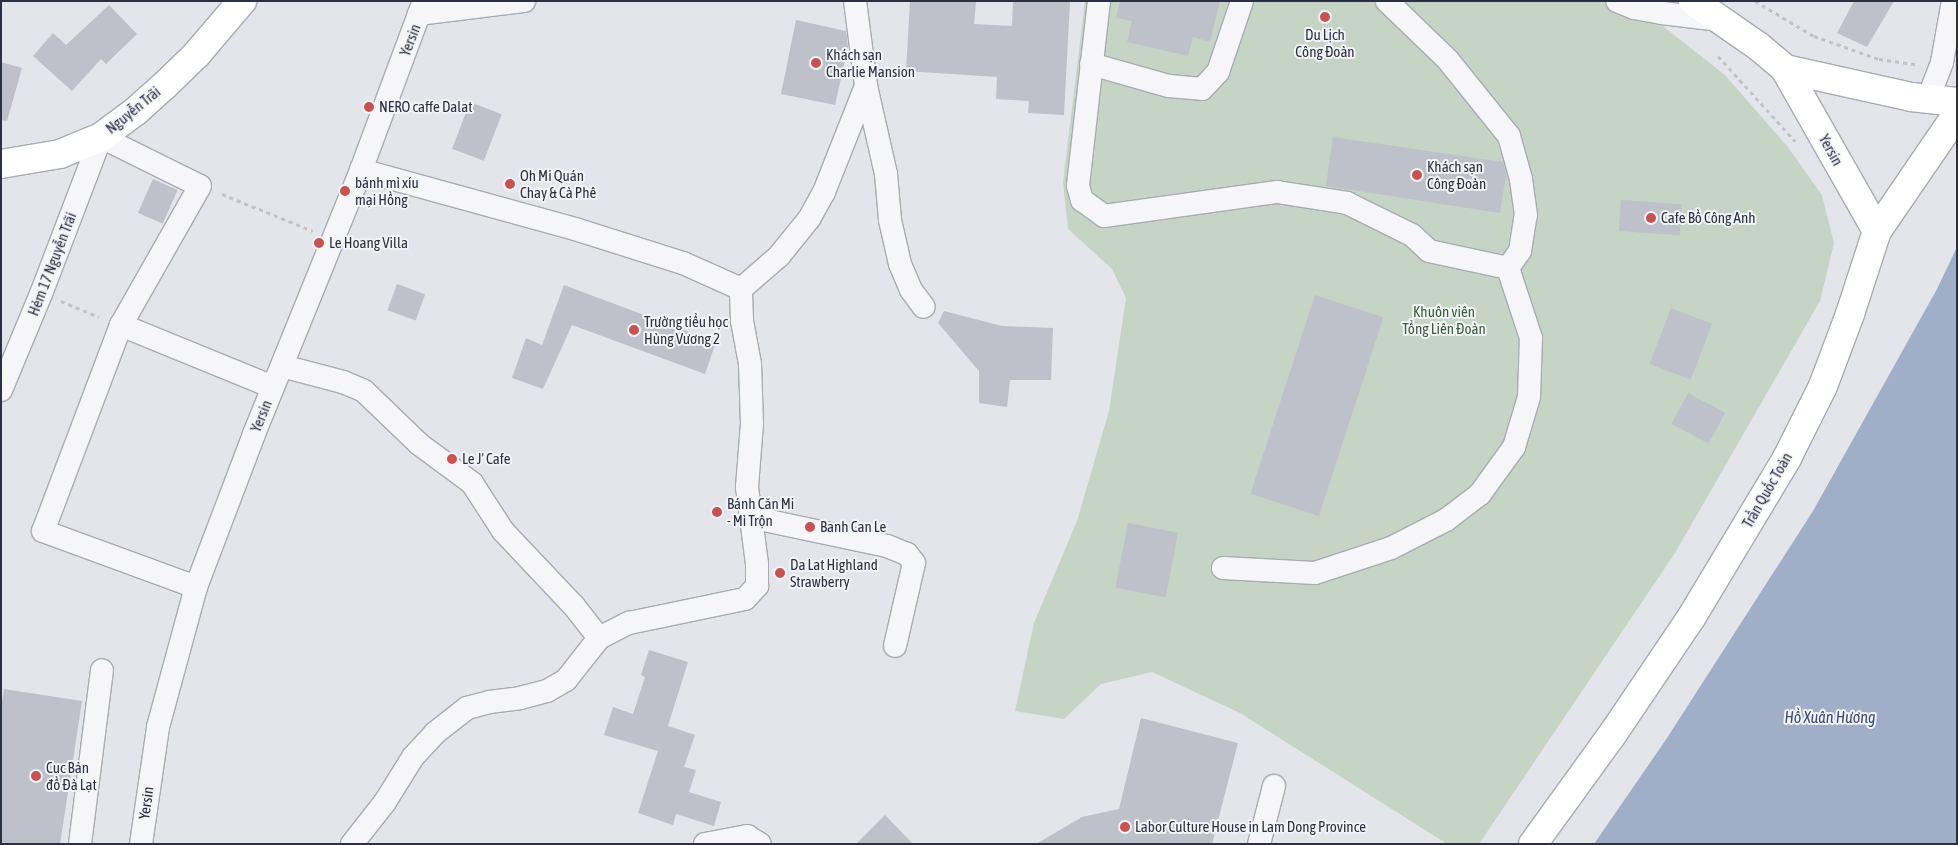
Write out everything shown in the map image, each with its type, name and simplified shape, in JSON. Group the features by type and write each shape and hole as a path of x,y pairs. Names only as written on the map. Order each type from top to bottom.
{"main road":[{"name":"Yersin","path":"1693,1 1758,46 1785,69 1877,232"},
{"name":"Nguyễn Trãi","path":"1,164 60,154 101,137 136,111 164,86 197,54 242,4"},
{"name":"Yersin","path":"1785,69 1928,99 1957,102"},
{"name":"Trần Quốc Toản","path":"1534,844 1612,735 1691,618 1787,458 1822,386 1850,314 1877,232 1957,114"}],"street":[{"path":"422,8 524,1"},
{"path":"854,1 866,86 886,174 890,220 900,264 911,290 924,307"},
{"path":"1099,1 1078,186 1082,200 1104,216 1277,192 1347,202 1412,235 1429,251 1508,268"},
{"path":"1091,64 1169,86 1202,89 1218,72 1242,1"},
{"path":"1387,1 1448,60 1509,136 1521,179 1526,215 1520,251 1508,268"},
{"path":"1617,1 1634,8 1720,20"},
{"path":"1928,99 1940,67 1953,1"},
{"name":"Yersin","path":"141,844 158,727 196,587 273,387 361,170 422,8"},
{"path":"741,289 779,256 809,218 824,192 866,86"},
{"path":"101,137 200,186 121,325 43,531 196,587"},
{"name":"Hẻm 17 Nguyễn Trãi","path":"1,390 41,294 101,137"},
{"path":"361,170 575,229 683,263 741,289"},
{"path":"1223,568 1315,573 1391,548 1446,520 1480,494 1514,447 1529,397 1531,338 1508,268"},
{"path":"352,844 385,802 413,757 435,733 466,708 547,691 566,680 599,638 629,624 745,600 757,586 757,564 747,487 752,424 751,372 742,320 741,289"},
{"path":"121,325 273,387"},
{"path":"282,366 343,382 364,391 419,444 472,483 503,531 574,606 599,638"},
{"path":"750,517 887,546 907,554 914,563 895,646"},
{"path":"80,844 102,670"},
{"path":"1258,844 1274,786"},
{"path":"705,844 748,836 760,844"}],"path":[{"path":"1754,1 1814,36 1879,59 1940,67"},
{"path":"1718,56 1800,147"},
{"path":"200,186 333,239"},
{"path":"41,294 121,325"}],"green space":[{"name":"Khuôn viên Tổng Liên Đoàn","path":"1085,1 1631,1 1725,75 1787,146 1822,195 1834,243 1820,301 1675,553 1479,844 1447,844 1240,713 1152,672 1101,684 1064,719 1015,711 1034,623 1077,521 1109,411 1126,298 1112,269 1068,229 1063,182"}],"water":[{"name":"Hồ Xuân Hương","path":"1957,247 1957,844 1594,844 1667,738 1813,511 1937,289"}],"building":[{"path":"910,1 976,1 974,24 1012,26 1013,1 1070,1 1064,115 1028,113 1029,101 996,99 997,77 906,71"},
{"path":"1120,1 1220,1 1210,42 1193,37 1188,56 1127,42 1132,21 1116,18"},
{"path":"1854,1 1894,1 1867,47 1837,33"},
{"path":"109,5 137,34 106,64 101,59 72,91 33,56 53,33 66,45"},
{"name":"Khách sạn Charlie Mansion","path":"796,20 846,31 848,47 835,105 781,94"},
{"path":"1,62 22,68 7,121 1,120"},
{"path":"470,102 502,114 484,161 452,149"},
{"name":"Khách sạn Công Đoàn","path":"1333,137 1503,162 1506,174 1500,213 1326,186"},
{"path":"153,179 178,190 163,224 138,213"},
{"name":"Cafe Bồ Công Anh","path":"1621,200 1682,204 1680,235 1619,231"},
{"path":"397,284 425,294 416,321 387,310"},
{"name":"Trường tiểu học Hùng Vương 2","path":"564,285 716,342 705,374 572,325 543,389 512,378 526,338 542,345"},
{"path":"1315,295 1383,317 1319,516 1250,494"},
{"path":"1671,308 1712,324 1691,380 1649,364"},
{"path":"944,311 1002,326 1053,328 1051,380 1010,380 1007,407 979,403 979,371 938,323"},
{"path":"1688,393 1725,413 1709,444 1672,424"},
{"path":"1128,523 1178,533 1165,598 1115,588"},
{"path":"649,650 688,662 668,726 695,735 684,767 696,770 689,792 721,802 714,826 676,814 673,825 638,813 658,751 604,735 613,707 633,714 645,677 641,675"},
{"name":"Cục Bản đồ Đà Lạt","path":"4,689 82,701 60,844 1,844 1,708"},
{"path":"1141,718 1238,743 1212,844 1036,844 1082,817 1119,809"},
{"path":"885,815 913,844 856,844"}],"place":[{"name":"Du Lịch Công Đoàn","path":"1325,17"},
{"name":"Khách sạn Charlie Mansion","path":"816,63"},
{"name":"NERO caffe Dalat","path":"369,107"},
{"name":"Khách sạn Công Đoàn","path":"1417,175"},
{"name":"Oh Mi Quán Chay & Cà Phê","path":"510,184"},
{"name":"bánh mì xíu mại Hồng","path":"345,191"},
{"name":"Cafe Bồ Công Anh","path":"1651,218"},
{"name":"Le Hoang Villa","path":"319,243"},
{"name":"Trường tiểu học Hùng Vương 2","path":"634,330"},
{"name":"Le J' Cafe","path":"452,459"},
{"name":"Bánh Căn Mi - Mì Trộn","path":"717,512"},
{"name":"Banh Can Le","path":"810,527"},
{"name":"Da Lat Highland Strawberry","path":"780,573"},
{"name":"Cục Bản đồ Đà Lạt","path":"36,776"},
{"name":"Labor Culture House in Lam Dong Province","path":"1125,827"}]}
